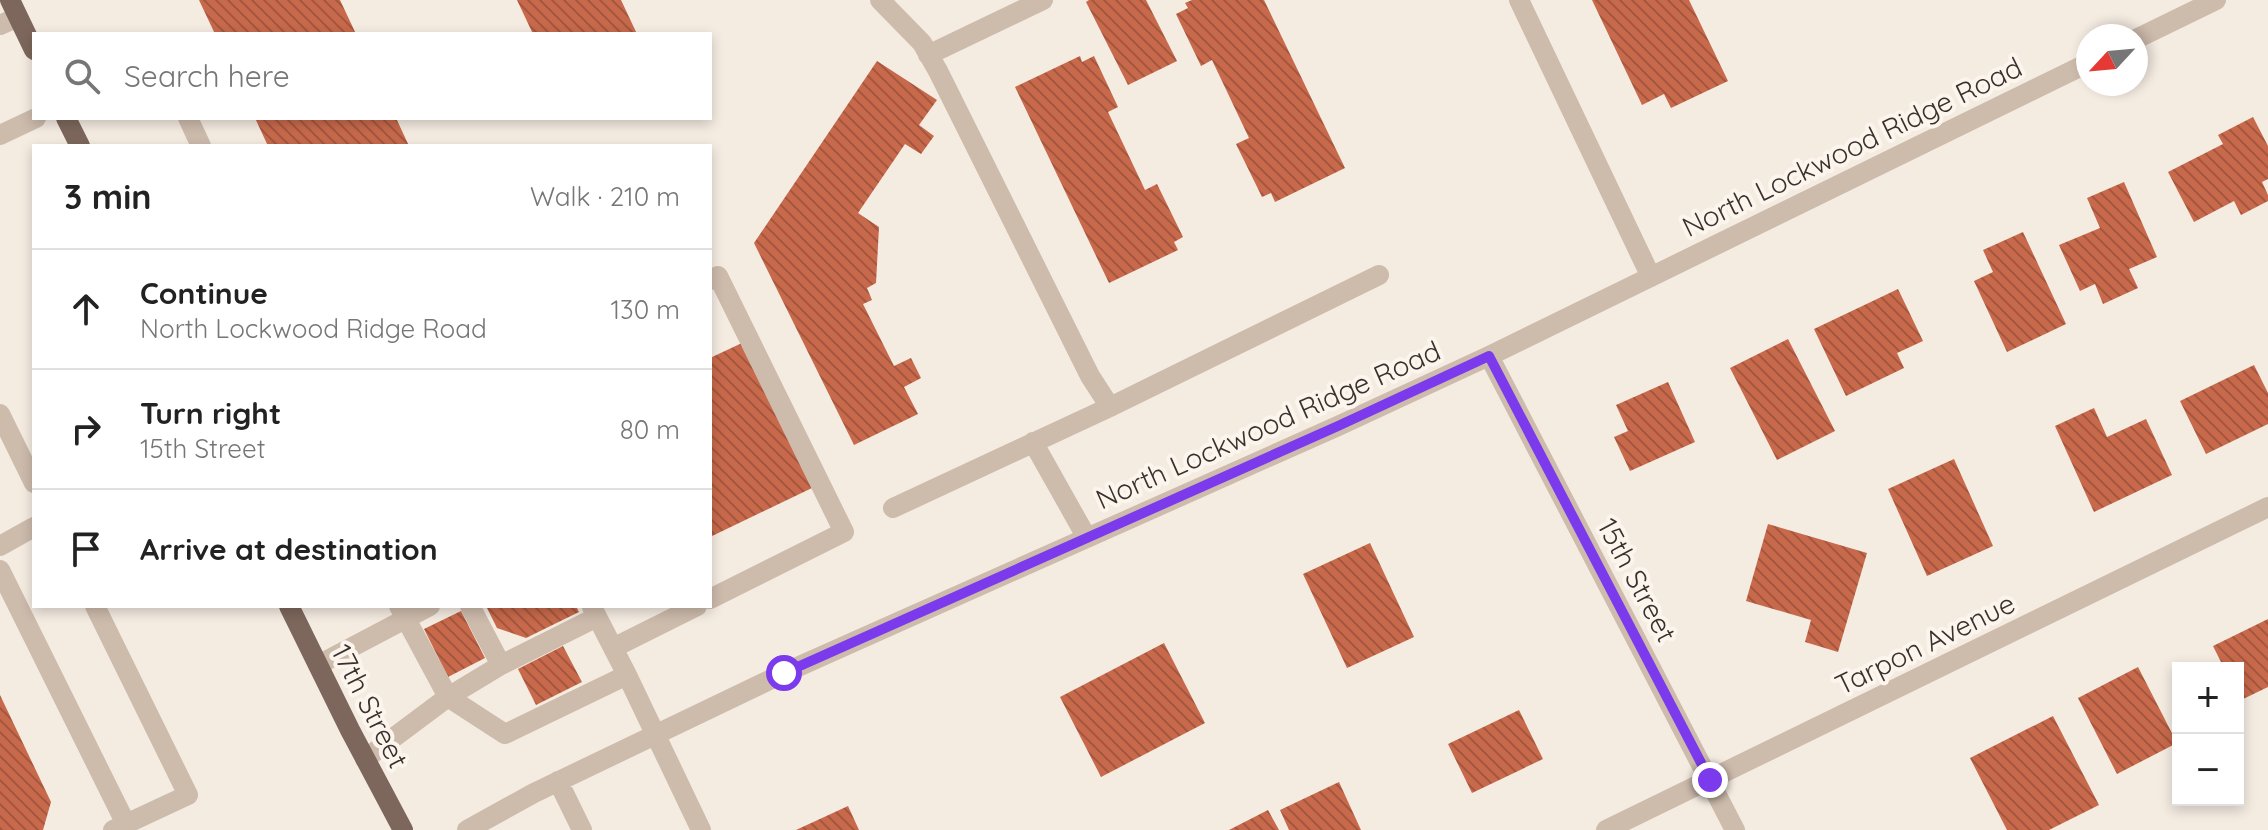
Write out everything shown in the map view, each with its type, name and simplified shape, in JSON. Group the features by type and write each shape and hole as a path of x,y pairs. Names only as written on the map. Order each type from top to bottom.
{"main road":[{"path":"9,14 32,47"},
{"path":"67,120 79,144"},
{"name":"17th Street","path":"290,608 403,830"}],"street":[{"path":"880,0 914,34 938,71 1090,376 1110,407"},
{"path":"928,55 1043,0"},
{"path":"1519,0 1651,277"},
{"path":"2148,33 2216,0"},
{"name":"North Lockwood Ridge Road","path":"467,830 558,781 784,673 1489,356 2076,69"},
{"path":"0,135 32,120"},
{"path":"189,120 200,144"},
{"path":"893,508 1110,407 1379,275"},
{"path":"712,279 718,276 844,532 712,598"},
{"name":"15th Street","path":"1489,356 1735,830"},
{"path":"0,414 32,479"},
{"path":"1033,442 1087,538"},
{"name":"Tarpon Avenue","path":"1606,830 2268,507"},
{"path":"0,546 32,528"},
{"path":"0,570 119,827 188,795 96,608"},
{"path":"471,608 501,665"},
{"path":"613,648 693,608"},
{"path":"365,759 448,697 594,611 701,830"},
{"path":"318,665 402,612 448,697 505,734 627,675"},
{"path":"558,781 582,830"}],"building":[{"path":"199,0 340,0 355,32 214,32"},
{"path":"517,0 621,0 636,32 532,32"},
{"path":"1146,0 1177,61 1128,85 1086,2"},
{"path":"1192,0 1264,0 1345,168 1275,202 1271,193 1262,197 1236,144 1249,138 1212,60 1201,66 1176,14 1188,8 1185,3"},
{"path":"1592,0 1689,0 1728,81 1671,108 1664,94 1642,105"},
{"path":"1080,56 1082,62 1094,56 1118,107 1108,112 1145,190 1157,184 1183,237 1174,242 1178,250 1109,283 1015,87"},
{"path":"877,61 937,100 919,125 934,136 921,154 905,144 858,213 879,227 876,283 867,288 872,300 863,304 894,366 911,358 921,378 904,387 918,414 854,445 754,243"},
{"path":"2253,117 2268,146 2268,179 2262,182 2268,201 2241,215 2234,201 2194,222 2168,172 2223,144 2218,135"},
{"path":"256,120 397,120 408,144 267,144"},
{"path":"2124,182 2157,257 2129,269 2138,288 2103,304 2095,284 2080,291 2059,245 2100,228 2087,198"},
{"path":"2023,232 2066,324 2007,352 1974,281 1993,272 1983,250"},
{"path":"1898,289 1923,341 1897,353 1904,368 1846,396 1814,329"},
{"path":"1788,339 1835,431 1777,460 1730,368"},
{"path":"742,343 812,488 712,536 712,357"},
{"path":"2254,365 2268,393 2268,424 2206,454 2180,401"},
{"path":"1668,382 1695,442 1630,471 1614,437 1628,431 1616,405"},
{"path":"2094,408 2107,437 2146,419 2172,475 2094,512 2055,426"},
{"path":"1954,459 1993,546 1927,576 1888,489"},
{"path":"1768,524 1867,553 1838,652 1805,642 1811,620 1746,601"},
{"path":"1370,543 1414,637 1347,668 1303,574"},
{"path":"487,608 577,608 579,612 526,638 497,628"},
{"path":"461,611 485,658 448,677 424,629"},
{"path":"2268,619 2268,687 2244,699 2244,662 2221,662 2213,646"},
{"path":"1164,643 1205,723 1101,777 1060,697"},
{"path":"563,646 582,682 536,705 518,669"},
{"path":"2138,667 2172,733 2172,746 2117,774 2078,698"},
{"path":"0,695 51,802 43,830 0,830"},
{"path":"1519,710 1543,759 1472,793 1448,744"},
{"path":"2053,716 2099,805 2049,830 2007,830 1970,758"},
{"path":"1339,782 1361,830 1289,830 1280,810"},
{"path":"848,806 859,830 796,830"},
{"path":"1268,810 1279,830 1229,830"}],"route":[{"path":"784,673 1489,356 1710,780"}]}
